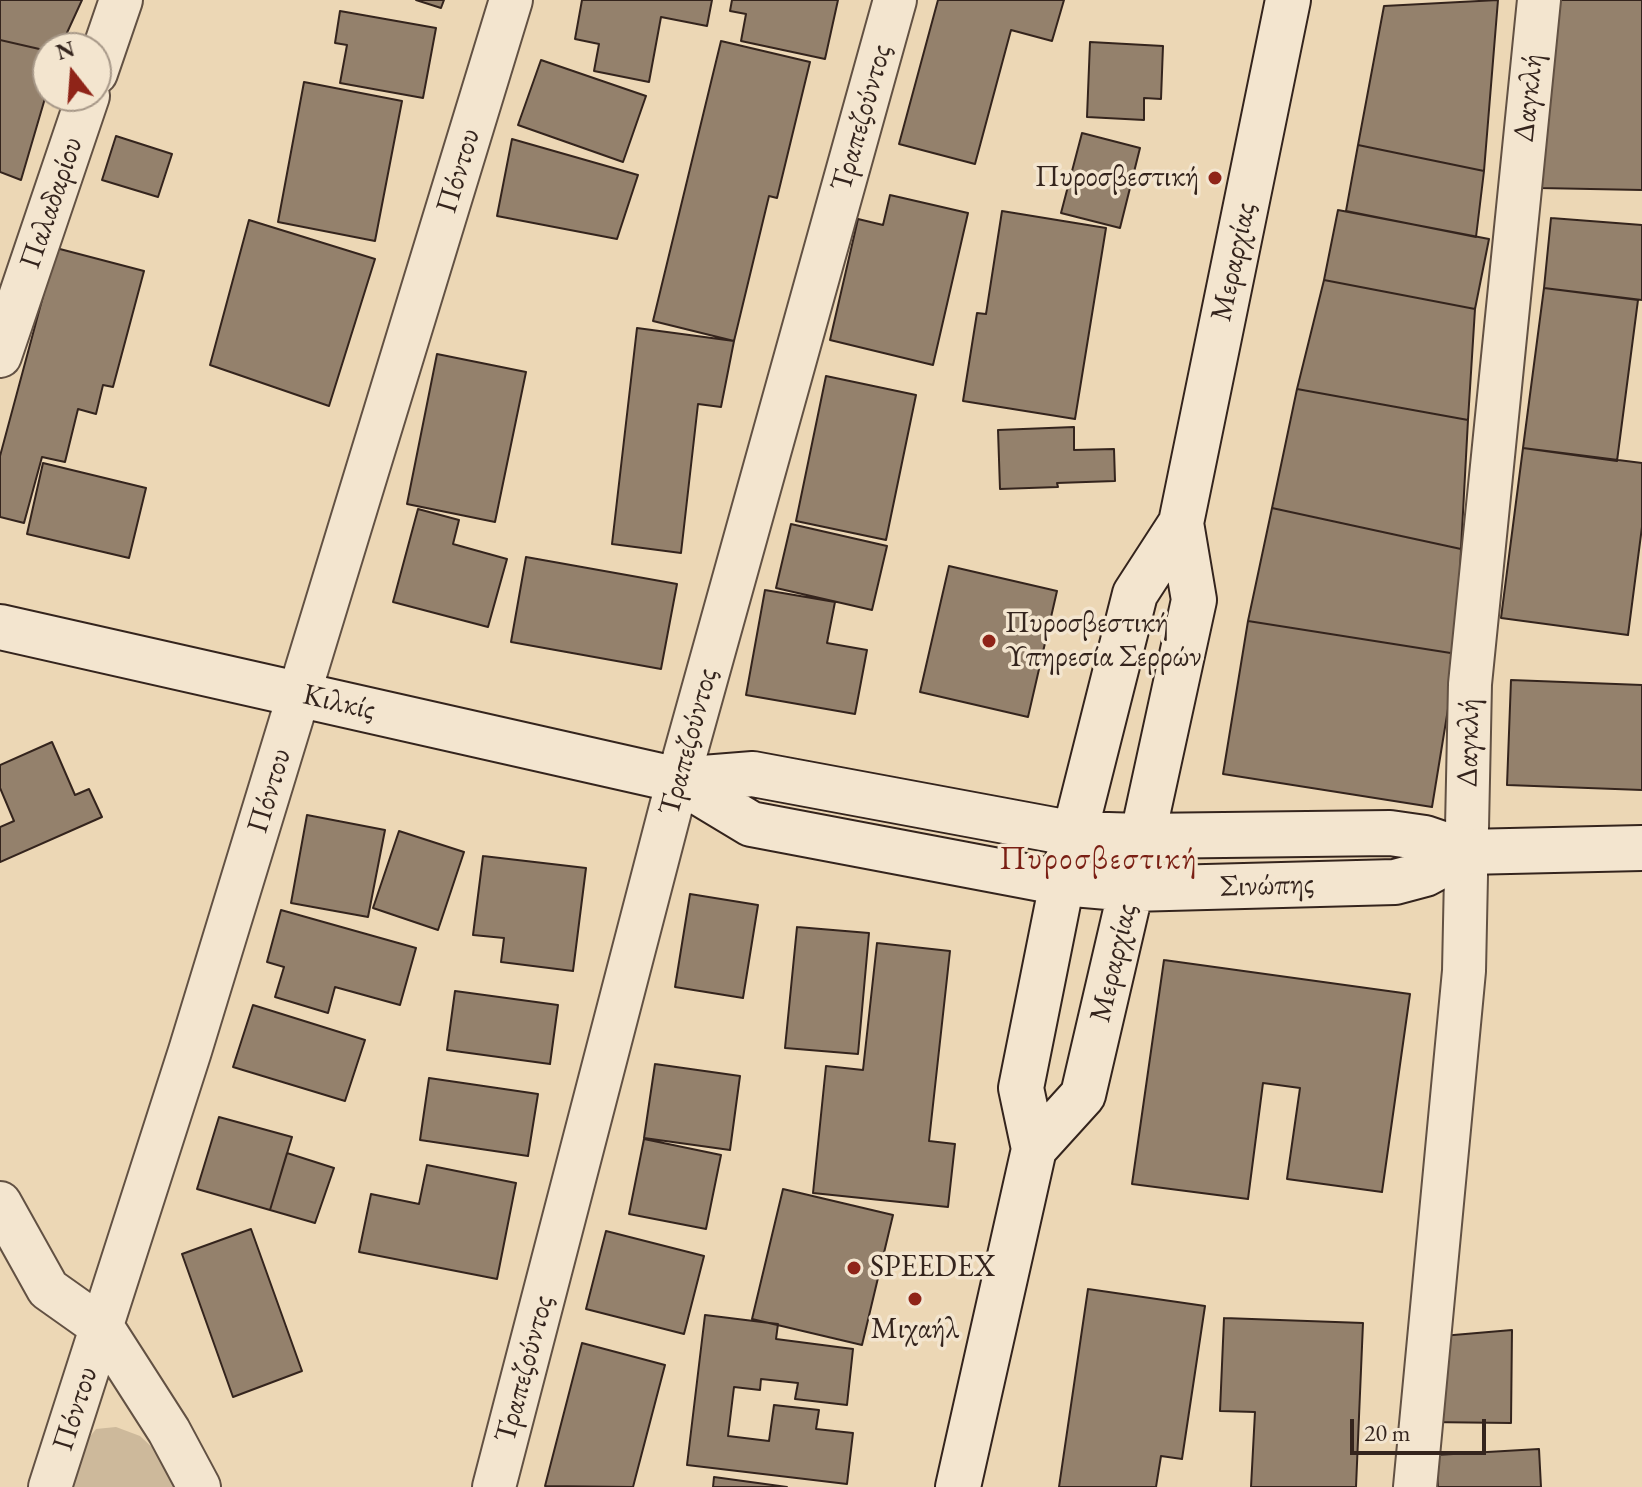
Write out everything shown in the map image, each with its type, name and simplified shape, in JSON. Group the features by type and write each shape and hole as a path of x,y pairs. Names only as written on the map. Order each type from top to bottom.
{"main road":[{"name":"Μεραρχίας","path":"1034,1149 1083,1095 1131,889 1194,600 1181,523 1288,0"},
{"name":"Μεραρχίας","path":"958,1487 1034,1149 1021,1088 1062,883 1135,594 1181,523"},
{"name":"Κιλκίς","path":"0,627 678,780 753,774 1075,834"},
{"name":"Κιλκίς","path":"678,780 751,824 1062,883"},
{"name":"Σινώπης","path":"1075,834 1390,833 1425,838 1466,852 1642,848"},
{"name":"Σινώπης","path":"1062,883 1131,889 1395,882 1425,874 1466,852"}],"street":[{"path":"110,32 121,0"},
{"name":"Πόντου","path":"50,1487 103,1328 300,694 511,0"},
{"name":"Τραπεζούντος","path":"494,1487 678,780 895,0"},
{"name":"Δαγκλή","path":"1415,1487 1464,971 1470,684 1539,0"},
{"name":"Παλαδαρίου","path":"0,356 83,112"},
{"path":"0,1203 48,1289 103,1328 169,1431 199,1487"}],"shaded area":[{"path":"116,1427 140,1436 155,1450 175,1487 69,1487 88,1439 96,1429"}],"building":[{"path":"0,0 82,0 67,32 32,32 32,47 0,40"},
{"path":"416,0 444,0 441,8"},
{"path":"582,0 712,0 707,26 661,17 649,82 594,71 599,44 575,39"},
{"path":"732,0 838,0 825,59 741,41 746,14 730,11"},
{"path":"938,0 1064,0 1052,41 1011,30 975,164 899,144"},
{"path":"1498,0 1484,171 1358,145 1384,6"},
{"path":"1554,0 1642,0 1642,190 1539,188"},
{"path":"340,11 436,28 423,98 340,83 347,45 335,43"},
{"path":"0,40 32,47 32,112 41,112 21,180 0,172"},
{"path":"721,41 810,62 777,198 769,196 734,341 653,321"},
{"path":"1090,42 1163,46 1161,99 1144,98 1144,120 1087,117"},
{"path":"541,60 646,96 623,162 518,125"},
{"path":"304,82 402,101 375,241 278,222"},
{"path":"1082,133 1140,148 1120,228 1061,213"},
{"path":"116,136 172,154 158,197 102,180"},
{"path":"512,139 638,175 617,239 497,216"},
{"path":"1358,145 1484,171 1476,237 1346,211"},
{"path":"890,195 968,213 933,365 830,340 858,219 883,225"},
{"path":"1338,210 1489,239 1475,309 1324,280"},
{"path":"1002,211 1106,228 1075,419 963,401 977,313 986,314"},
{"path":"1551,218 1642,225 1642,300 1544,288"},
{"path":"249,220 375,259 329,406 210,365"},
{"path":"56,248 144,271 113,387 103,385 96,414 78,409 65,462 42,457 24,523 0,517 0,456"},
{"path":"1324,280 1475,309 1468,420 1297,389"},
{"path":"1544,288 1638,300 1617,461 1523,448"},
{"path":"637,328 734,341 721,407 698,404 681,553 612,544"},
{"path":"437,354 526,372 495,522 407,504"},
{"path":"826,376 916,395 886,540 796,521"},
{"path":"1297,389 1468,420 1461,549 1272,508"},
{"path":"1074,427 1074,450 1114,449 1115,481 1000,489 998,430"},
{"path":"1523,448 1642,463 1642,527 1628,635 1501,618"},
{"path":"43,463 146,488 129,558 27,534"},
{"path":"1272,508 1461,549 1457,654 1248,621"},
{"path":"418,509 459,520 453,544 507,559 488,627 393,602"},
{"path":"791,524 887,546 872,610 776,588"},
{"path":"526,557 677,584 661,669 511,642"},
{"name":"Πυροσβεστική Υπηρεσία Σερρών","path":"949,566 1057,591 1028,717 920,692"},
{"path":"765,590 835,602 827,643 867,650 855,714 746,695"},
{"path":"1248,621 1457,654 1432,807 1223,774"},
{"path":"1511,680 1642,685 1642,790 1507,785"},
{"path":"52,742 75,795 89,789 102,817 0,862 0,827 14,821 0,788 0,765"},
{"path":"307,815 385,830 368,917 291,903"},
{"path":"399,831 464,852 438,930 373,908"},
{"path":"483,856 586,868 573,971 501,962 504,938 473,935"},
{"path":"690,894 758,905 743,998 675,987"},
{"path":"281,910 416,948 400,1005 335,987 328,1013 275,997 284,967 267,962"},
{"path":"797,927 869,933 858,1054 785,1048"},
{"path":"877,943 950,951 929,1141 955,1144 948,1207 813,1193 826,1066 863,1070"},
{"path":"1164,960 1410,994 1382,1192 1287,1179 1300,1088 1263,1083 1248,1199 1132,1184"},
{"path":"455,991 558,1005 550,1064 447,1050"},
{"path":"253,1005 365,1040 345,1101 233,1067"},
{"path":"655,1064 740,1076 730,1150 644,1138"},
{"path":"429,1078 538,1094 528,1156 420,1140"},
{"path":"219,1117 292,1137 270,1210 197,1189"},
{"path":"644,1139 721,1155 706,1229 629,1214"},
{"path":"287,1153 334,1168 315,1223 270,1210"},
{"path":"427,1165 516,1183 497,1279 359,1252 371,1194 419,1204"},
{"path":"783,1189 893,1215 862,1345 752,1319"},
{"path":"251,1229 302,1371 233,1397 182,1254"},
{"path":"606,1231 704,1256 684,1334 586,1309"},
{"path":"1088,1289 1205,1306 1182,1459 1161,1456 1156,1487 1059,1487"},
{"path":"705,1315 778,1324 776,1339 853,1349 847,1405 795,1399 798,1383 761,1379 760,1390 734,1387 728,1436 769,1441 774,1405 819,1410 816,1429 853,1433 847,1484 687,1465"},
{"path":"1224,1318 1363,1323 1356,1487 1251,1487 1255,1412 1220,1411"},
{"path":"1512,1330 1511,1423 1426,1422 1442,1336"},
{"path":"582,1343 665,1365 633,1487 545,1486"},
{"path":"1539,1449 1541,1487 1438,1487 1436,1455"},
{"path":"714,1477 787,1487 713,1487"}],"place":[{"name":"Πυροσβεστική","path":"1215,178"},
{"name":"Πυροσβεστική Υπηρεσία Σερρών","path":"989,641"},
{"name":"SPEEDEX","path":"854,1268"},
{"name":"Μιχαήλ","path":"915,1299"}],"district":[{"name":"Πυροσβεστική","path":"1099,860"}]}
